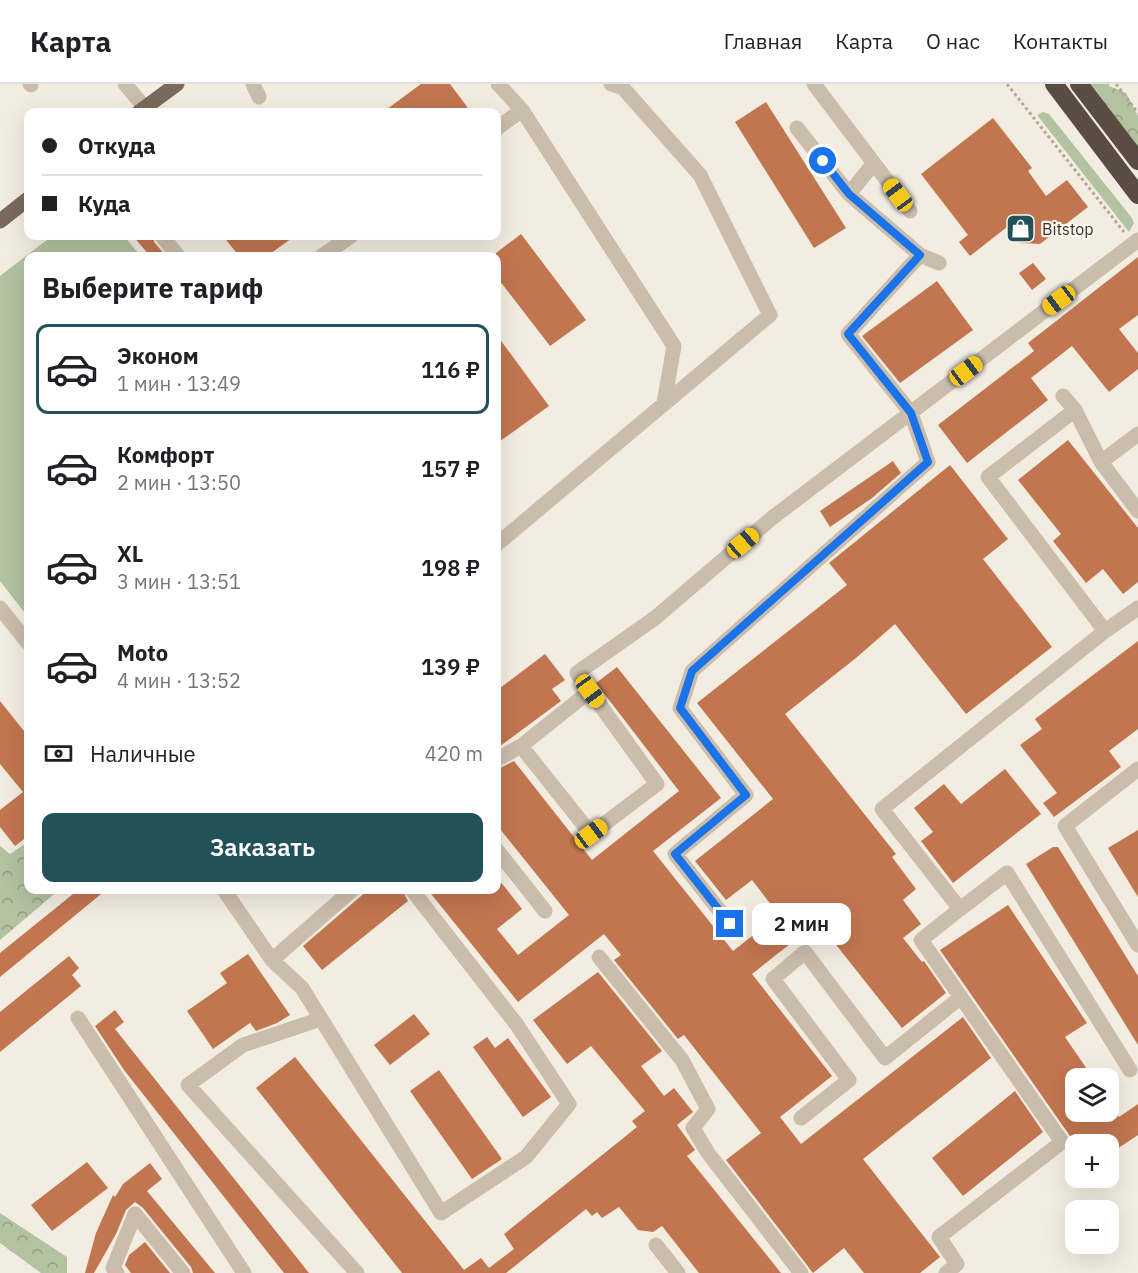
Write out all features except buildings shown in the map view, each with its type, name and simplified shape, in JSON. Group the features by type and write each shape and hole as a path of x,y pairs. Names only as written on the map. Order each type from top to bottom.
{"highway":[{"path":"1054,84 1138,195"},
{"path":"1079,84 1138,161"}],"main road":[{"path":"145,108 177,84"},
{"path":"0,221 24,202"}],"lane":[{"path":"125,84 141,108"},
{"path":"498,84 522,110 674,346 664,403"},
{"path":"501,541 770,315 700,175 623,88 611,84"},
{"path":"814,84 910,211"},
{"path":"501,125 522,110"},
{"path":"797,128 849,194 920,255 939,263"},
{"path":"849,194 874,163"},
{"path":"165,240 175,252"},
{"path":"328,252 345,240"},
{"path":"521,746 591,834 657,784 577,673 655,618 772,518 1136,242"},
{"path":"730,924 675,854 746,795 680,708 692,671 928,462 911,413 848,334 920,255"},
{"path":"1063,396 1075,410 1101,462 1138,511"},
{"path":"1075,410 988,477 1105,631"},
{"path":"1101,462 1138,434"},
{"path":"0,608 24,638"},
{"path":"960,909 882,809 1105,631 1138,608"},
{"path":"501,757 521,746 590,691"},
{"path":"1138,769 1065,826 1138,945"},
{"path":"501,855 544,911"},
{"path":"946,1273 957,1264 939,1238 1062,1142 921,940 1007,873 1130,1070"},
{"path":"227,894 272,960 302,988 441,1213 526,1157 569,1104 517,1025 415,894"},
{"path":"272,960 346,894"},
{"path":"801,1118 849,1080 773,979 805,952 885,1058 961,997"},
{"path":"599,957 682,1059 708,1109 693,1128 708,1153 801,1273"},
{"path":"78,1018 244,1273"},
{"path":"321,1019 243,1045 188,1085 357,1273"},
{"path":"117,1273 113,1268 135,1214 183,1273"},
{"path":"656,1245 678,1273"}],"path":[{"path":"1007,84 1136,242"},
{"path":"1116,84 1138,113"}],"green space":[{"path":"1090,84 1109,84 1126,93 1138,116 1138,149"},
{"path":"1043,112 1049,114 1132,218 1134,223 1129,232 1037,115"},
{"path":"47,240 127,240 138,252 31,252"},
{"path":"24,258 24,612 0,581 0,276"},
{"path":"24,845 24,894 54,894 0,940 0,846 10,854"},
{"path":"0,1213 67,1257 67,1273 41,1273 0,1243"}],"place":[{"name":"Bitstop","path":"1021,229"}],"route":[{"path":"730,924 675,854 746,795 680,708 692,671 786,585 928,462 911,413 848,334 920,255 849,194 823,161"}]}
